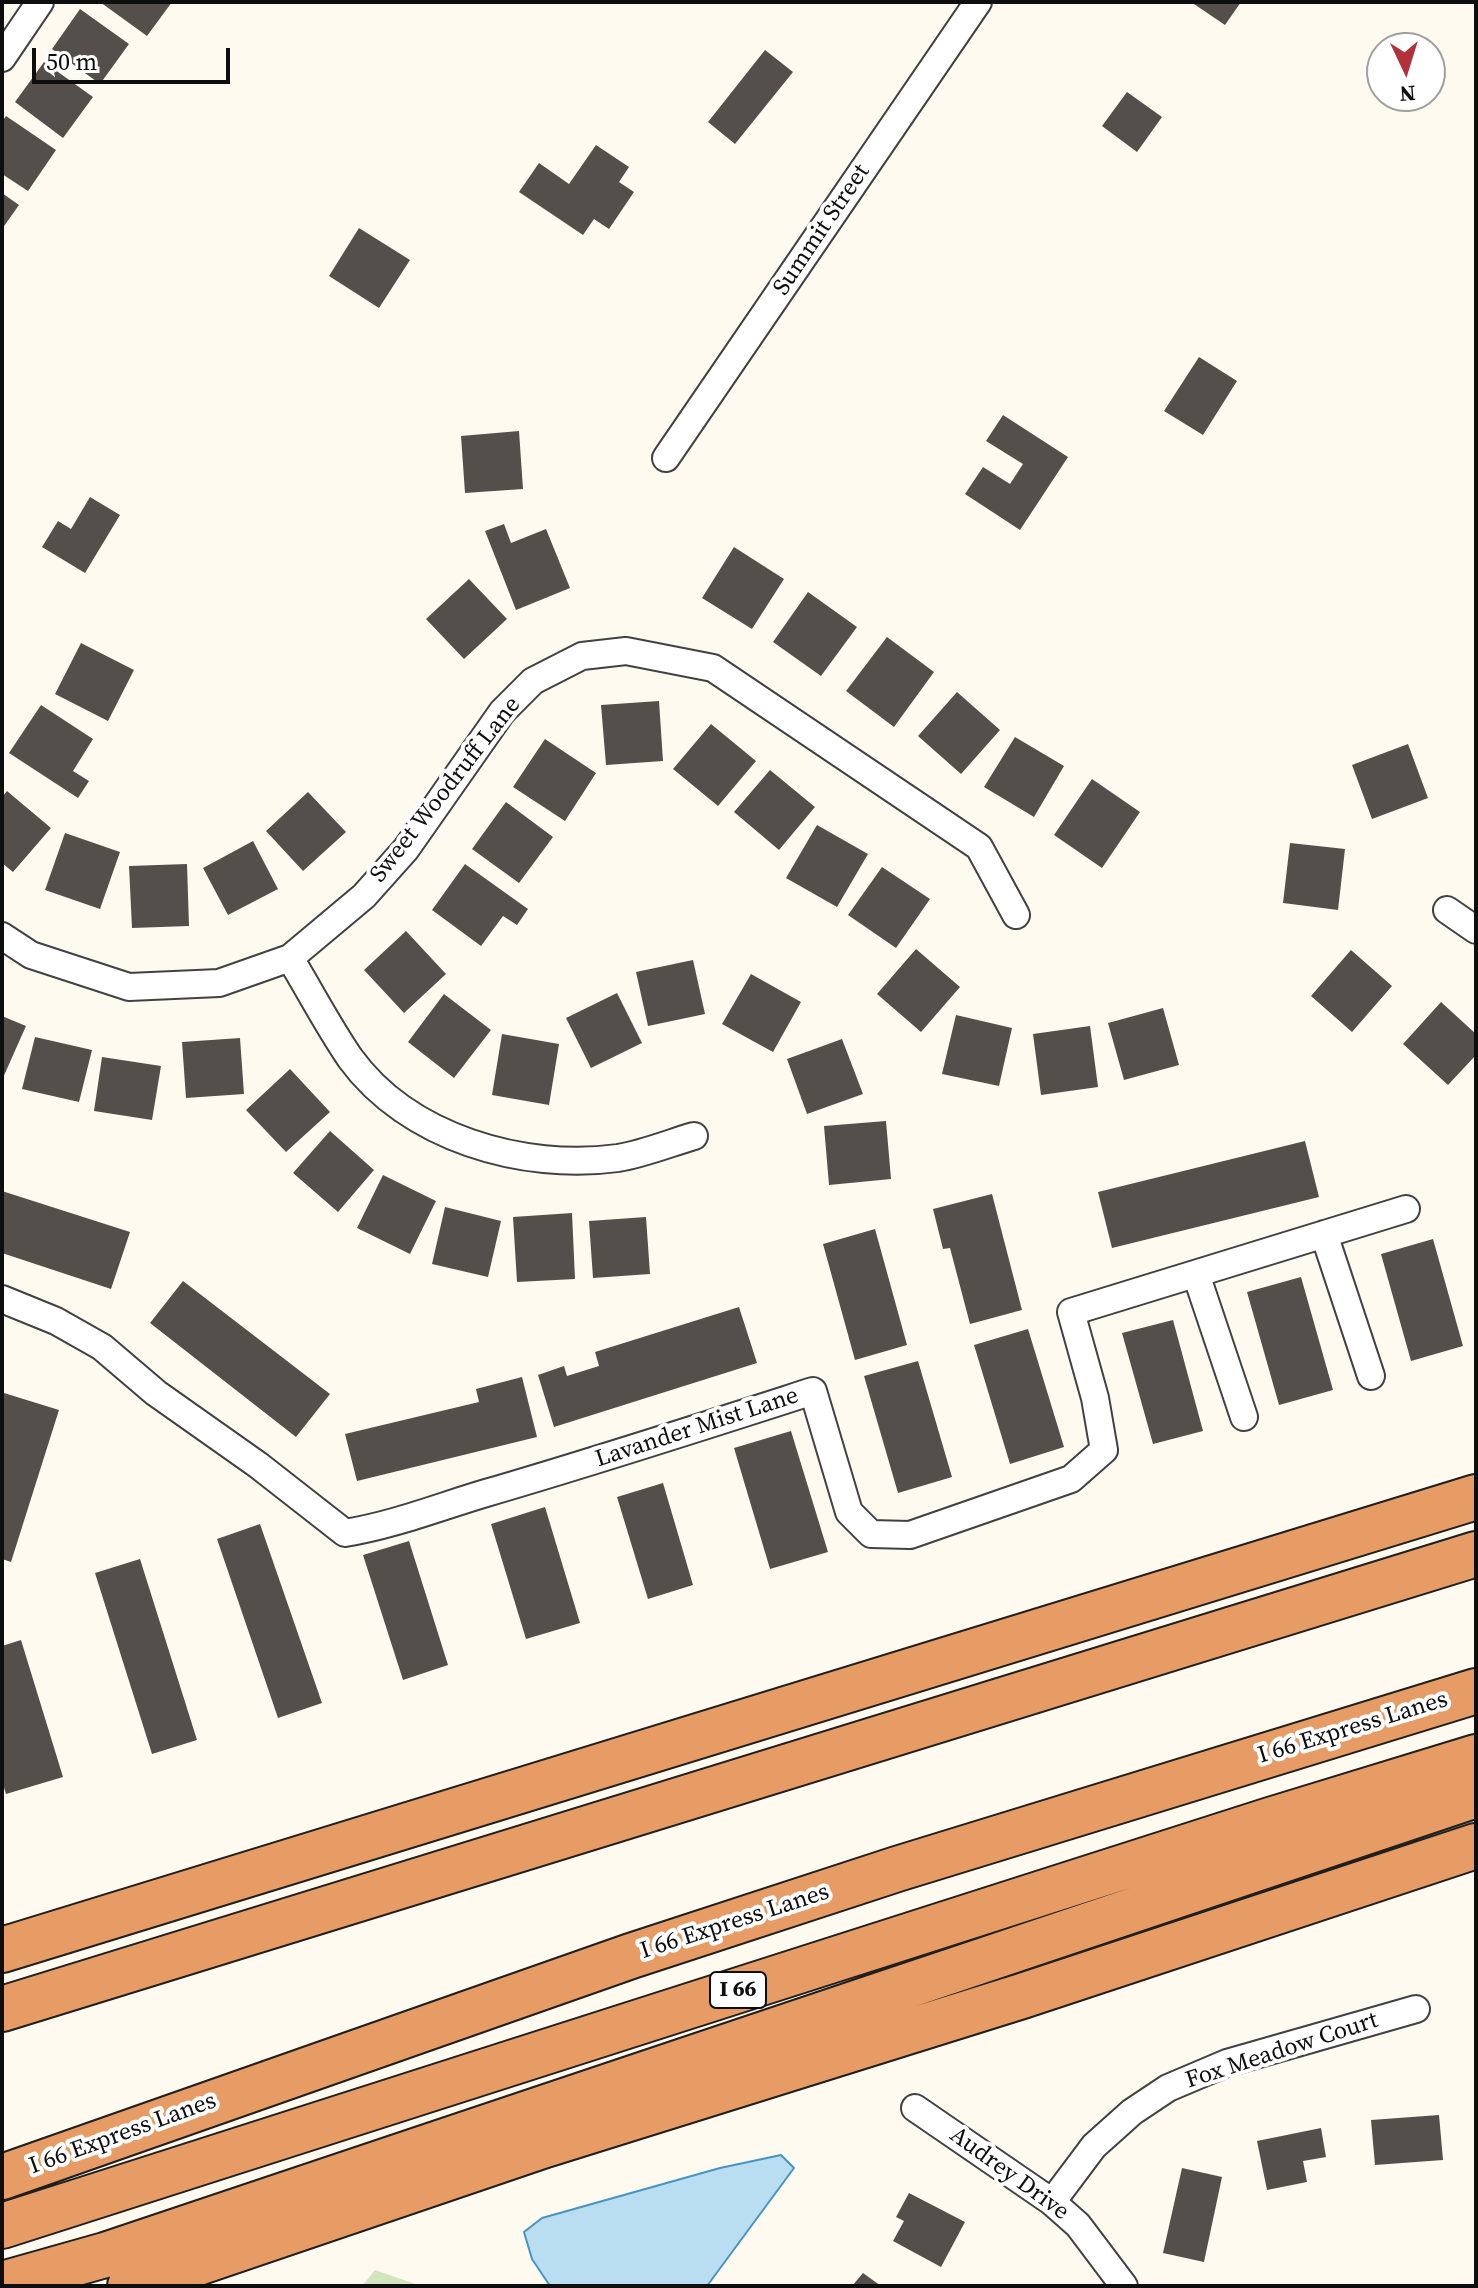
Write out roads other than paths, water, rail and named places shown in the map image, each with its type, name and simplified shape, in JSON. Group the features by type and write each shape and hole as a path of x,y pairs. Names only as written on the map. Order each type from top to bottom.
{"highway":[{"path":"2,1950 1476,1497"},
{"path":"2,2009 1476,1554"},
{"name":"I 66 Express Lanes","path":"2,2177 631,1956 1000,1837 1476,1691"},
{"name":"I 66","path":"2,2226 1476,1757"},
{"path":"118,2270 1476,1795"},
{"path":"2,2284 118,2270 545,2145 1022,1996 1476,1846"}],"street":[{"path":"2,58 40,2"},
{"name":"Summit Street","path":"666,458 978,2"},
{"name":"Sweet Woodruff Lane","path":"2,936 31,955 129,987 219,983 290,958 364,896 406,849 502,712 533,681 582,656 622,652 713,668 979,847 1016,915"},
{"path":"1447,910 1476,930"},
{"path":"290,958 351,1059 399,1108 466,1142 541,1160 619,1158 694,1136"},
{"name":"Lavander Mist Lane","path":"2,1299 56,1321 102,1347 156,1393 258,1465 345,1533 384,1527 444,1505 603,1459 813,1391 849,1512 871,1534 910,1535 1071,1479 1104,1450 1095,1398 1071,1312 1406,1209"},
{"path":"1324,1234 1371,1376"},
{"path":"1196,1274 1244,1417"},
{"name":"Fox Meadow Court","path":"1052,2202 1094,2146 1132,2112 1168,2088 1227,2063 1416,2009"},
{"name":"Audrey Drive","path":"915,2108 1052,2202 1078,2225 1124,2286"}],"water":[{"path":"781,2155 794,2168 707,2286 550,2286 532,2259 524,2232 542,2218 720,2168"}]}
